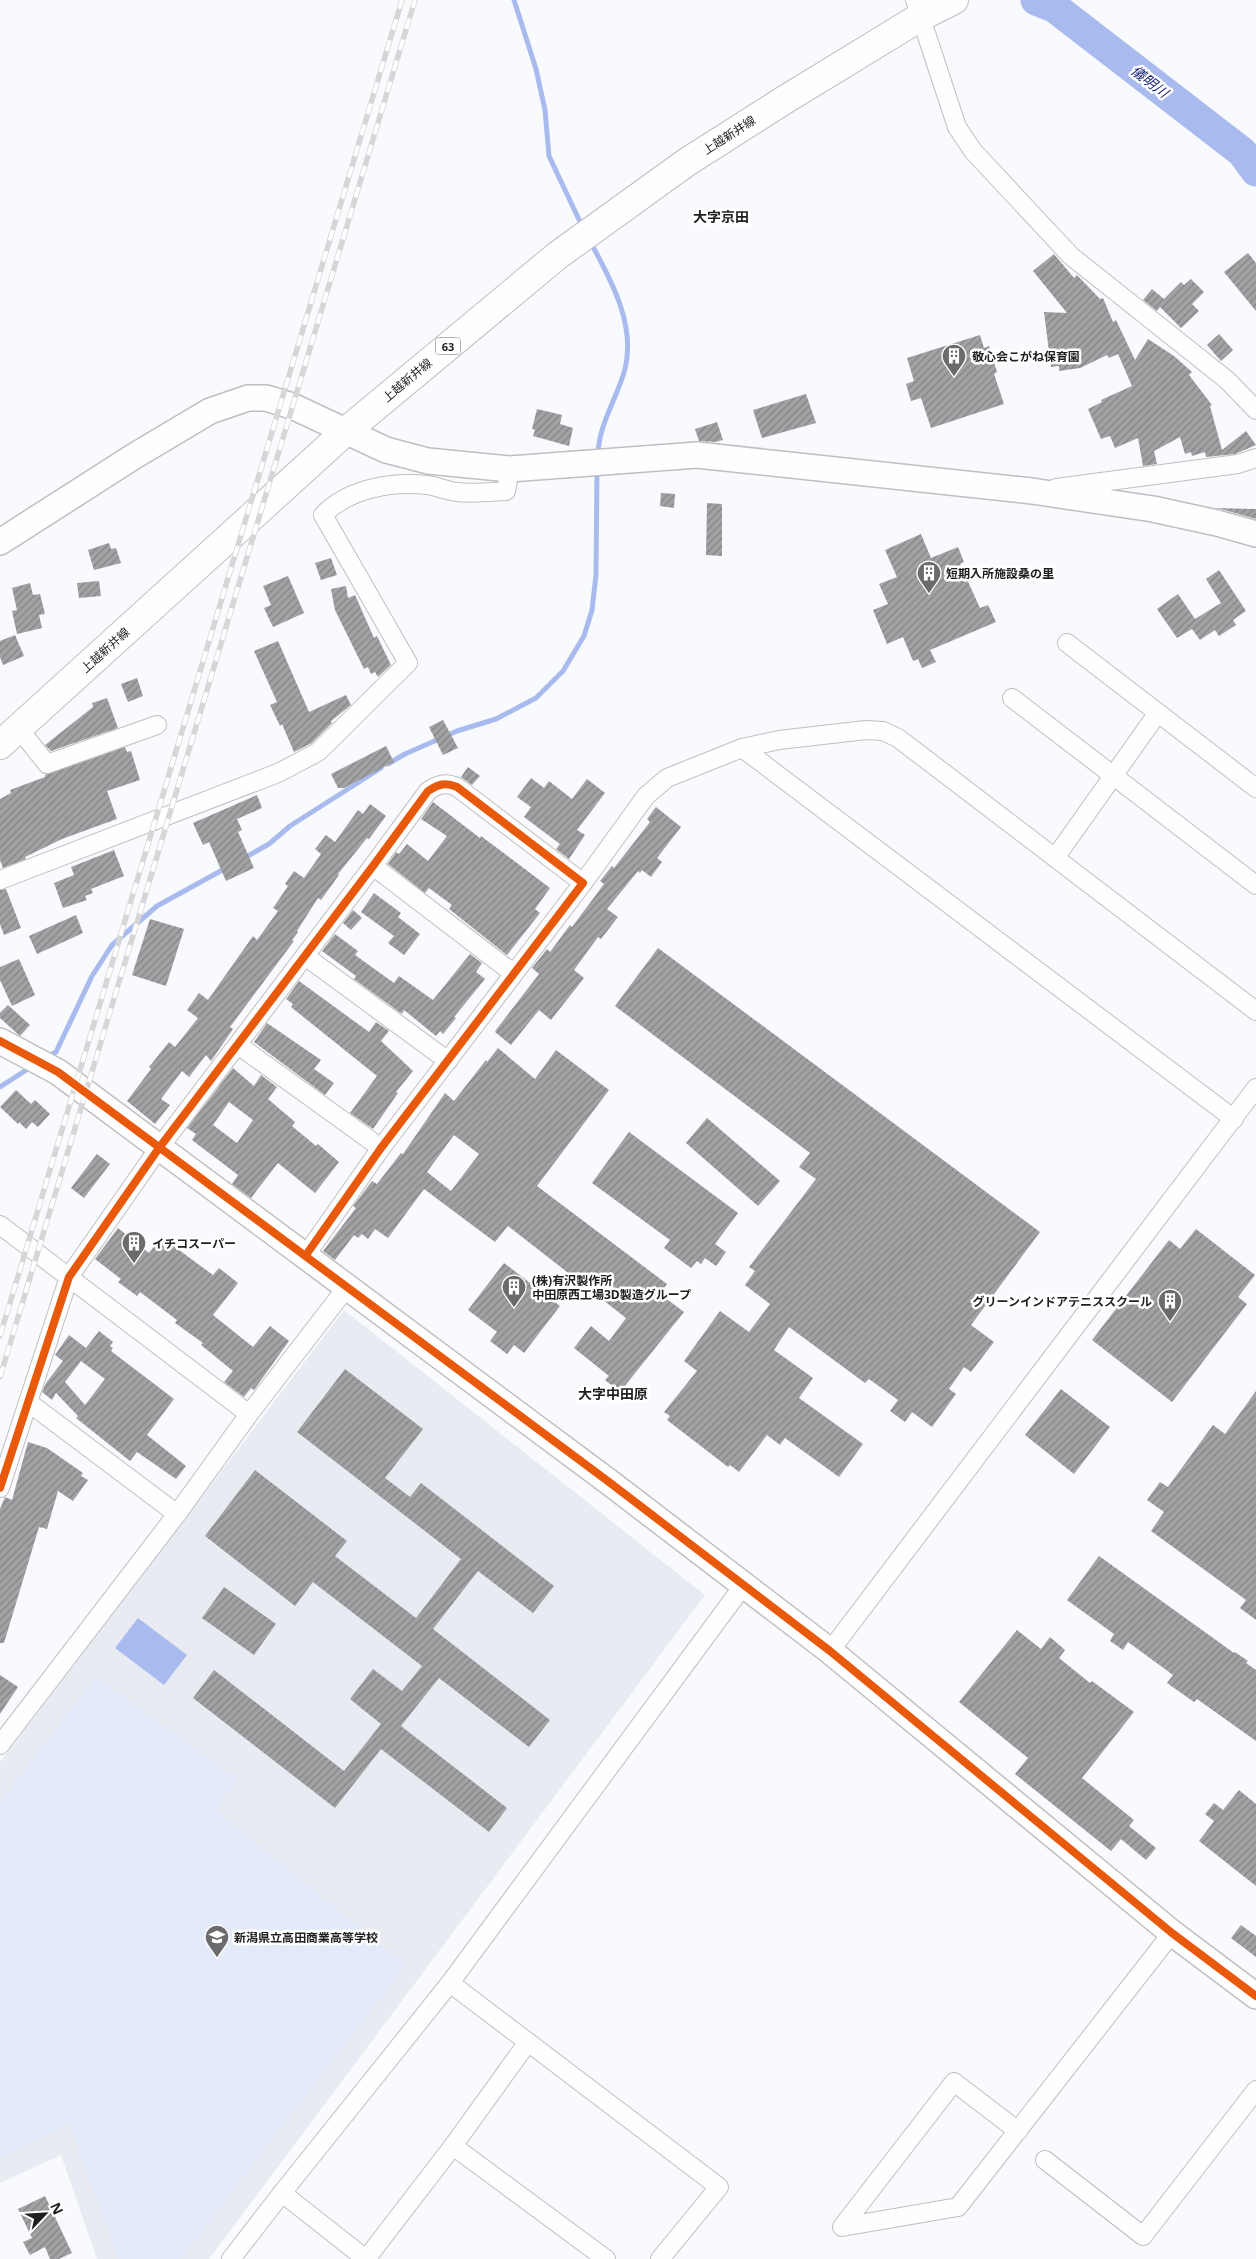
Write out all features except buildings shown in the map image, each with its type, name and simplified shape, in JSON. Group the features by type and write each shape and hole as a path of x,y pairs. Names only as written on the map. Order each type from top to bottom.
{"main road":[{"name":"上越新井線","path":"9,737 346,432 558,255 687,162 933,6"}],"street":[{"path":"933,6 957,127 973,151 1071,256 1227,380 1256,410"},
{"path":"0,542 136,455 210,412 248,398 266,398 292,406 386,450 428,461 510,469 697,455 1032,491 1153,509 1256,534"},
{"path":"1032,491 1238,464 1256,458"},
{"path":"0,880 278,773 318,752 408,664 323,515 333,505 348,497 366,490 394,485 426,485 458,492 506,491 510,469"},
{"path":"1067,643 1157,714 1256,788"},
{"path":"1012,698 1256,885"},
{"path":"1055,858 1157,714"},
{"path":"9,737 47,764 157,725"},
{"path":"306,1255 381,1148 583,883 646,796 667,778 742,748 779,740 866,730 883,731 898,738 1256,1011"},
{"path":"742,748 1234,1119"},
{"path":"0,1488 69,1277 159,1148 238,1046 428,791 438,785 449,784 457,787 583,883"},
{"path":"373,866 513,973"},
{"path":"305,956 448,1061"},
{"path":"0,1041 58,1072 601,1476 830,1651 1172,1933 1256,1996"},
{"path":"238,1046 381,1148"},
{"path":"830,1651 1256,1088"},
{"path":"0,1225 249,1414"},
{"path":"0,1745 177,1514 249,1414 347,1287"},
{"path":"28,1402 177,1514"},
{"path":"231,2259 450,1983 743,1586"},
{"path":"1018,2131 954,2082 842,2227 958,2207 1018,2131 1172,1933"},
{"path":"450,1983 719,2187 660,2259"},
{"path":"282,2193 366,2259 453,2146 528,2042"},
{"path":"1045,2160 1143,2236 1256,2090"},
{"path":"453,2146 606,2259"}],"shaded area":[{"name":"新潟県立高田商業高等学校","path":"344,1310 705,1595 209,2259 97,2259 61,2155 0,2183 0,1762"},
{"path":"96,1676 237,1779 216,1810 406,1965 181,2259 118,2259 69,2123 3,2158 0,2152 0,1803"}],"water":[{"path":"138,1618 187,1655 164,1685 115,1648"}],"waterway":[{"path":"514,0 536,69 545,110 549,156 582,226"},
{"name":"儀明川","path":"1036,0 1054,7 1242,152 1256,171"},
{"path":"591,243 620,303 627,336 628,352 622,380 604,423 598,456"},
{"path":"388,764 405,754 457,731 496,719 536,698 563,671 584,636 592,610 596,575 597,470"},
{"path":"244,858 269,844 290,826 381,768"},
{"path":"47,1057 56,1052 92,976 112,945 157,906 226,868"},
{"path":"0,1087 31,1067"}],"railway":[{"path":"0,1336 402,0"},
{"path":"0,1377 415,0"}],"cycle path":[{"path":"0,1488 69,1277 159,1148 428,791 442,785 453,785 583,883 381,1148 306,1255"},
{"path":"0,1041 58,1072 609,1482 830,1651 1172,1933 1256,1996"}],"place":[{"name":"敬心会こがね保育園","path":"954,377"},
{"name":"短期入所施設桑の里","path":"929,594"},
{"name":"イチコスーパー","path":"134,1264"},
{"name":"(株)有沢製作所 中田原西工場3D製造グループ","path":"514,1308"},
{"name":"グリーンインドアテニススクール","path":"1170,1322"},
{"name":"新潟県立高田商業高等学校","path":"217,1958"}],"district":[{"name":"大字京田","path":"721,216"},
{"name":"大字中田原","path":"613,1393"}]}
